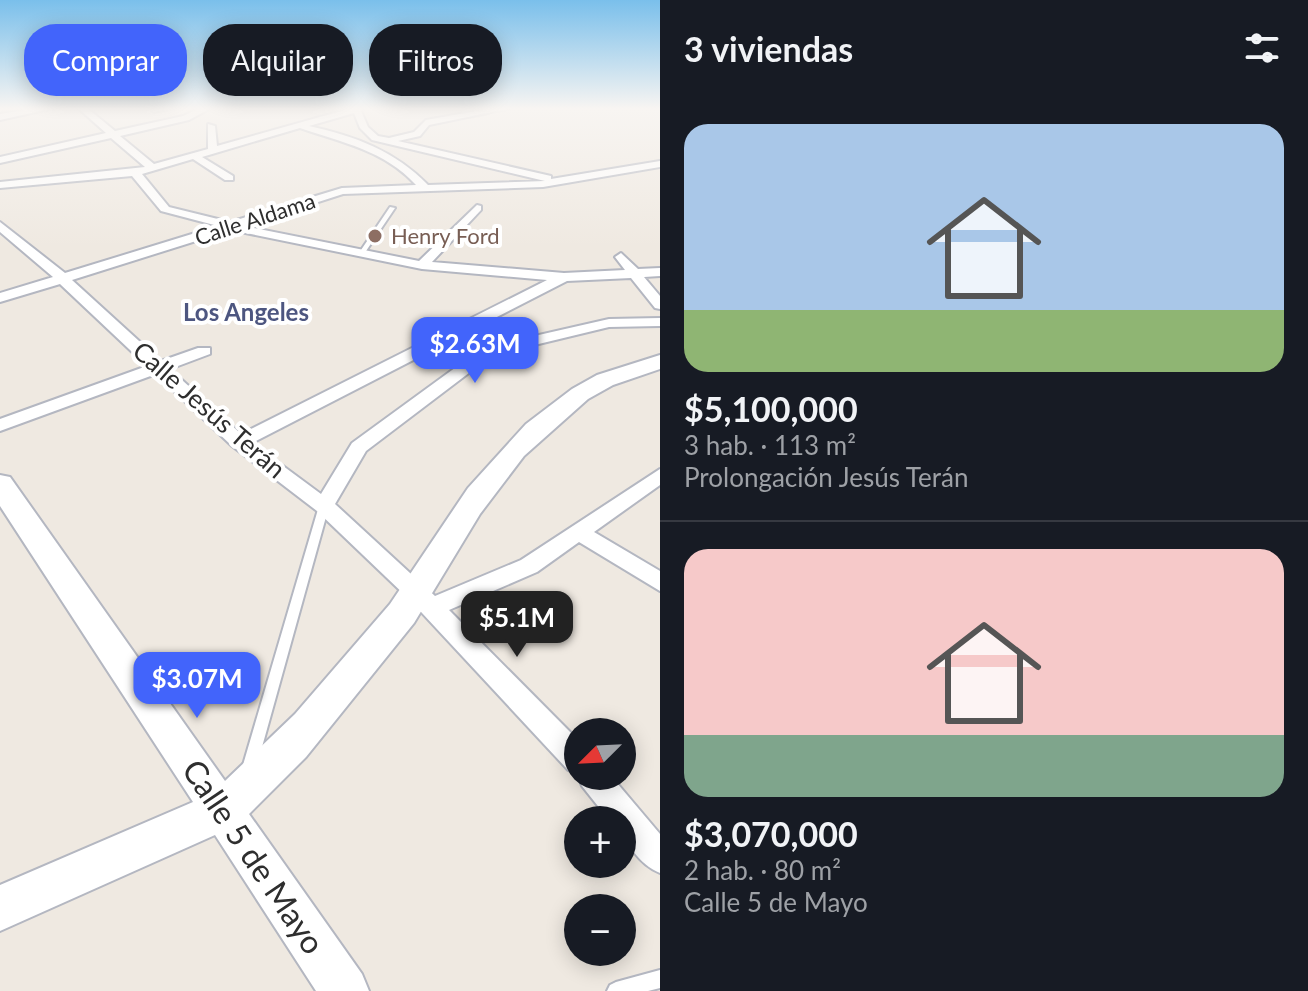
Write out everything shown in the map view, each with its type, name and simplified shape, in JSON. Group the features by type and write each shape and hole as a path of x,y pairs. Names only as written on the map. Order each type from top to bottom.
{"street":[{"path":"0,160 27,154"},
{"path":"136,154 154,169"},
{"path":"0,185 135,173 204,154"},
{"path":"384,154 405,165 424,187"},
{"path":"448,154 522,170 556,188"},
{"path":"196,157 229,178"},
{"name":"Calle Aldama","path":"0,298 233,228 342,191 424,187 556,188 660,164"},
{"path":"135,173 165,209 233,228 422,265 564,277 660,272"},
{"path":"422,265 477,208"},
{"name":"Calle Jesús Terán","path":"0,226 63,279 239,442 324,506 424,601 564,746"},
{"path":"621,257 660,305"},
{"path":"239,442 564,277"},
{"path":"324,506 359,447 480,357 513,345 609,323 660,322"},
{"path":"0,425 204,351"},
{"path":"0,908 231,803 295,743 424,601 478,494 536,429 574,395 593,384 614,374 660,362"},
{"path":"424,601 529,566 660,476"},
{"name":"Calle 5 de Mayo","path":"0,484 231,803 345,991"},
{"path":"580,533 660,582"},
{"path":"604,790 660,858"}],"lane":[{"path":"362,253 392,208"},
{"path":"231,803 324,506"},
{"path":"616,991 660,979"}],"place":[{"name":"Henry Ford","path":"375,236"}],"district":[{"name":"Los Angeles","path":"246,313"}]}
